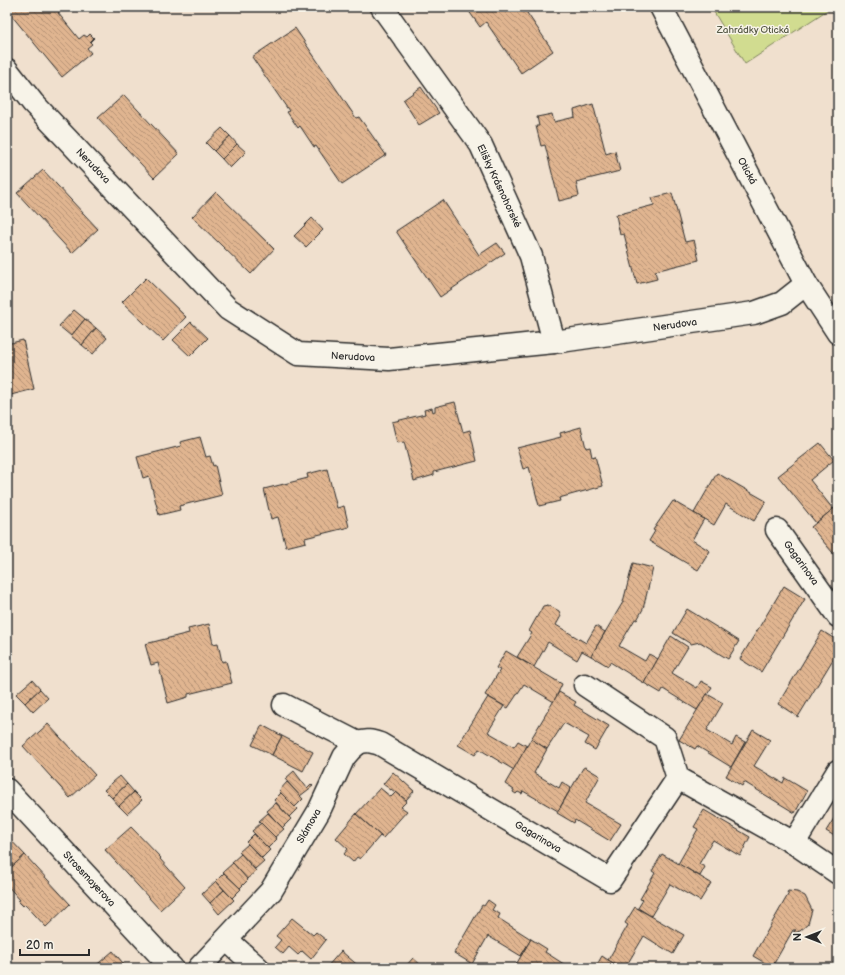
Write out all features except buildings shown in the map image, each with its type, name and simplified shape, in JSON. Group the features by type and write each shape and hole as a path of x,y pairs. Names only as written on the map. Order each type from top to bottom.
{"street":[{"name":"Elišky Krásnohorské","path":"382,7 458,115 481,145 531,256 554,342"},
{"name":"Otická","path":"661,7 806,284 838,333"},
{"name":"Nerudova","path":"7,70 33,103 228,308 298,354 389,359 554,342 754,313 782,303 806,284"},
{"name":"Gagarinova","path":"777,530 838,616"},
{"path":"585,685 664,738 678,778 794,843 838,873"},
{"path":"284,705 358,744"},
{"name":"Gagarinova","path":"358,744 363,741 371,741 380,744 610,880 678,778"},
{"name":"Slámova","path":"200,968 271,891 319,811 344,757 358,744"},
{"path":"794,843 838,771"},
{"name":"Strossmayerova","path":"7,790 172,968"},
{"path":"227,940 258,968"}],"green space":[{"name":"Zahrádky Otická","path":"711,7 832,7 745,64"}]}
